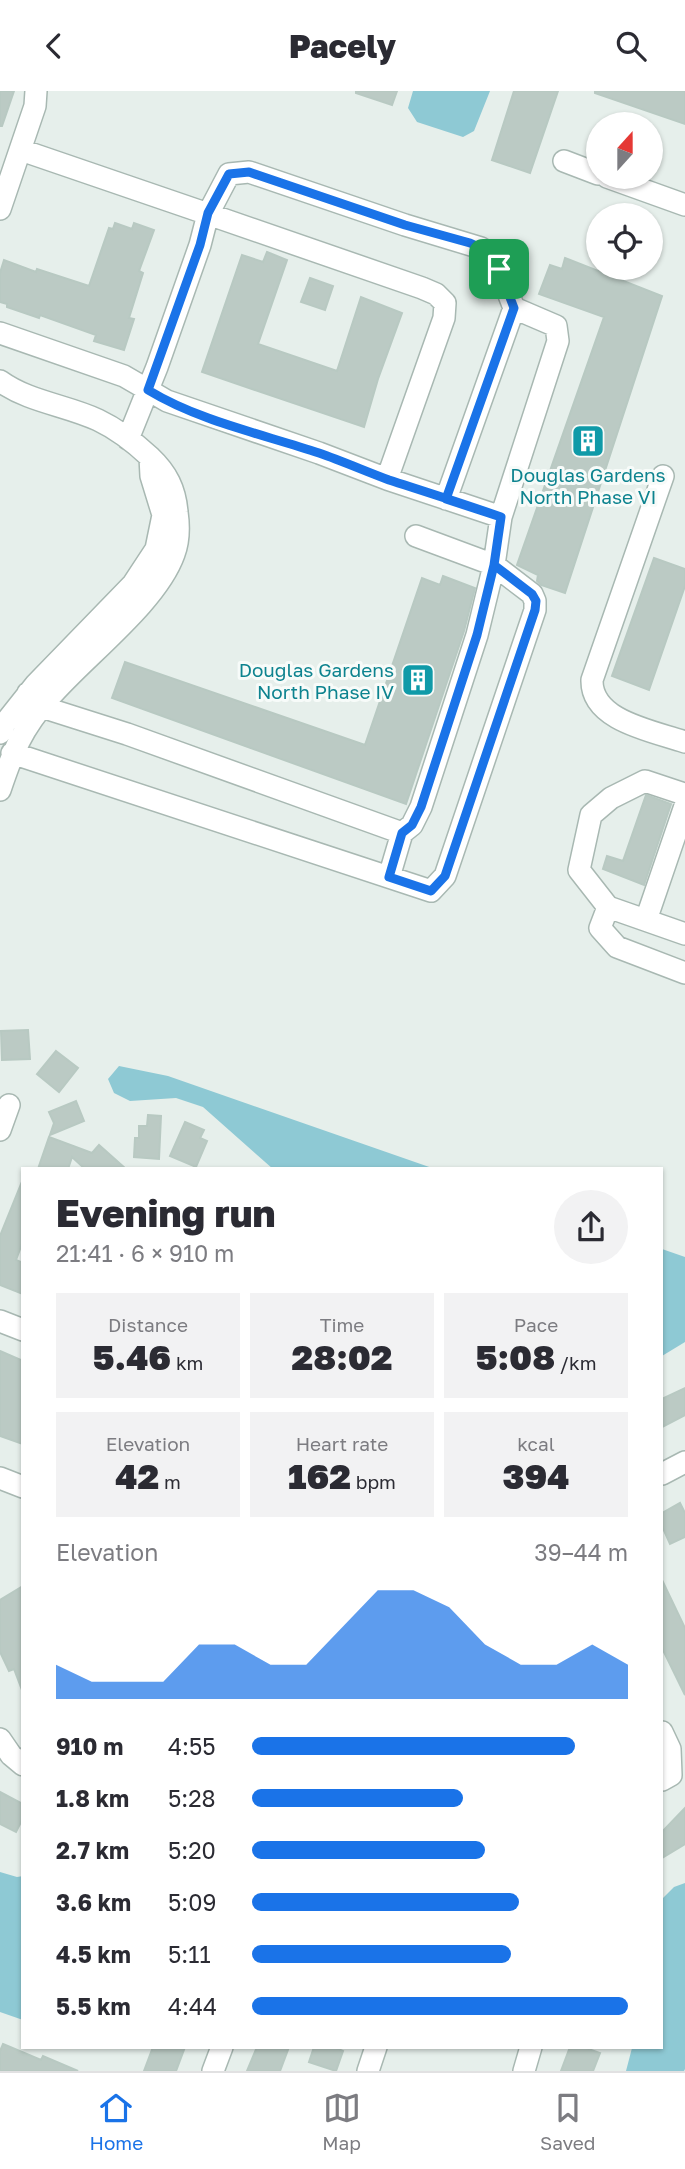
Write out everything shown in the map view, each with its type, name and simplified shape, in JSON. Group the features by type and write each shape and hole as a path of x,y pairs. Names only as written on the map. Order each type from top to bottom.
{"street":[{"path":"0,209 13,156 35,106 36,91"},
{"path":"13,156 208,213 436,294 445,303 444,318 387,479"},
{"path":"564,161 586,169"},
{"path":"128,439 200,245 208,213 229,174 249,172 481,248 492,257 514,308 446,499"},
{"path":"640,189 685,205"},
{"path":"389,877 402,833 412,825 421,807 477,635 494,565 501,517 558,341 556,326 514,308"},
{"path":"0,333 124,376 167,401 501,517"},
{"path":"0,381 29,397 98,420 150,457 151,476 170,523 133,584 35,700 0,733"},
{"path":"663,475 592,680 592,693 610,715 685,742"},
{"path":"12,753 431,891 445,876 536,601 532,594 494,565 416,536"},
{"path":"0,790 12,753 35,700"},
{"path":"35,700 402,833"},
{"path":"685,797 681,793 645,781 611,798 591,815 579,870 608,907 685,933"},
{"path":"646,920 685,806"},
{"path":"608,907 600,928 617,947 685,973"},
{"path":"0,1130 9,1105"},
{"path":"0,1321 21,1329"},
{"path":"663,1473 685,1462"},
{"path":"0,1478 21,1486"},
{"path":"663,1734 670,1749 666,1778"},
{"path":"213,2071 221,2049"},
{"path":"368,2071 375,2049"},
{"path":"524,2071 530,2049"}],"water":[{"path":"413,91 490,91 474,131 463,137 417,122 408,108"},
{"path":"119,1066 168,1076 429,1167 271,1167 203,1107 176,1098 130,1101 114,1093 108,1079"},
{"path":"663,1249 685,1257 685,1342 663,1355"},
{"path":"0,1872 21,1876 21,2019 0,2012"},
{"path":"685,1883 685,2069 626,2071 632,2049 663,2049 663,1898 674,1887"}],"building":[{"path":"0,91 14,91 2,126 0,126"},
{"path":"356,91 397,91 392,105"},
{"path":"514,91 558,91 530,173 492,160"},
{"path":"685,91 685,124 663,116 663,112 650,112 595,93"},
{"path":"115,223 132,229 134,223 154,230 139,271 143,273 129,318 134,319 124,350 94,341 96,335 40,315 39,318 7,307 7,304 0,302 0,273 4,260 36,272 37,269 89,286 109,228 113,229"},
{"path":"267,252 287,260 258,344 337,371 361,297 402,313 364,427 202,372 242,255 263,262"},
{"name":"Douglas Gardens North Phase VI","path":"565,258 586,266 586,280 621,280 662,296 565,593 541,585 537,581 538,575 517,565 604,317 539,294 550,265 562,269"},
{"path":"310,278 333,286 325,310 301,302"},
{"path":"654,558 685,569 685,586 649,690 612,676"},
{"name":"Douglas Gardens North Phase IV","path":"443,576 475,588 464,631 406,804 112,698 125,662 365,745 422,578 440,585"},
{"path":"646,795 671,804 644,885 603,869 607,856 623,861"},
{"path":"28,1030 30,1059 2,1060 1,1031"},
{"path":"56,1051 78,1068 59,1092 37,1074"},
{"path":"76,1101 84,1121 50,1135 54,1123 49,1112"},
{"path":"148,1115 161,1116 159,1159 134,1157 139,1126 147,1126"},
{"path":"185,1122 204,1130 200,1138 207,1141 196,1167 170,1156"},
{"path":"49,1137 92,1153 99,1145 124,1167 83,1167 72,1157 69,1167 39,1167"},
{"path":"21,1184 21,1246 16,1260 21,1262 21,1293 0,1285 0,1236"},
{"path":"0,1351 21,1360 21,1443 0,1436"},
{"path":"685,1388 685,1415 663,1426 663,1399"},
{"path":"680,1503 685,1513 685,1537 670,1544 663,1528 663,1512"},
{"path":"663,1582 685,1628 685,1695 663,1650"},
{"path":"21,1587 21,1687 14,1669 9,1671 0,1652 0,1600"},
{"path":"0,1792 21,1803 21,1822 16,1832 0,1824"},
{"path":"685,1808 685,1844 663,1857 663,1831"},
{"path":"3,2044 41,2060 43,2056 78,2071 0,2071 0,2051"},
{"path":"152,2049 184,2049 176,2071 144,2071"},
{"path":"256,2049 288,2049 280,2071 247,2071"},
{"path":"313,2049 343,2051 336,2071 309,2062"},
{"path":"569,2049 589,2049 600,2053 593,2071 561,2071"}],"place":[{"name":"Douglas Gardens North Phase VI","path":"588,441"},
{"name":"Douglas Gardens North Phase IV","path":"418,680"}],"route":[{"path":"499,269 492,257 470,243 405,225 249,172 229,174 208,213 200,245 148,390 167,401 226,423 319,453 387,479 446,499 501,517 494,565 477,635 421,807 412,825 402,833 389,877 431,891 445,876 536,601 532,594 494,565 501,517 446,499 514,308 499,269"}]}
